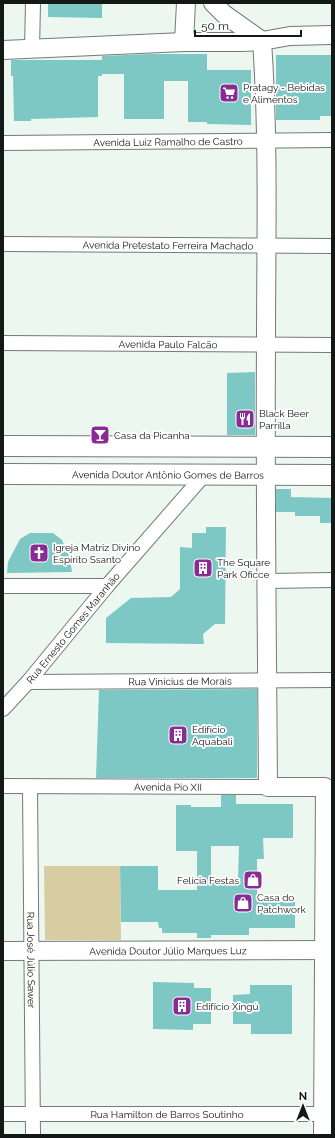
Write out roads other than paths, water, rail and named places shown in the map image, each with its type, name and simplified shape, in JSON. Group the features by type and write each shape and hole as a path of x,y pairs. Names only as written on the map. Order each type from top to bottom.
{"main road":[{"path":"3,446 332,447"},
{"name":"Avenida Doutor Antônio Gomes de Barros","path":"3,474 332,475"}],"street":[{"path":"32,49 33,3"},
{"path":"184,42 186,3"},
{"path":"213,3 224,14 262,41"},
{"path":"3,50 184,42 262,41 290,36 332,35"},
{"path":"262,41 267,246 266,447 268,787"},
{"name":"Avenida Luiz Ramalho de Castro","path":"3,143 332,140"},
{"name":"Avenida Pretestato Ferreira Machado","path":"3,244 332,246"},
{"name":"Avenida Paulo Falcão","path":"3,343 266,346 332,345"},
{"name":"Rua Ernesto Gomes Maranhão","path":"3,709 28,682 107,586 204,475"},
{"path":"267,580 332,580"},
{"path":"3,586 107,586"},
{"name":"Rua Vinícius de Morais","path":"28,682 332,680"},
{"name":"Avenida Pio XII","path":"3,786 328,787"},
{"name":"Rua José Júlio Sawer","path":"30,786 33,1135"},
{"path":"323,1135 328,1114 328,787"},
{"name":"Avenida Doutor Júlio Marques Luz","path":"3,951 328,950"},
{"name":"Rua Hamilton de Barros Soutinho","path":"3,1114 328,1114"}],"place":[{"name":"Pratagy - Bebidas e Alimentos","path":"229,93"},
{"name":"Black Beer Parrilla","path":"245,419"},
{"name":"Casa da Picanha","path":"100,435"},
{"name":"Igreja Matriz Divino Espírito Ssanto","path":"39,553"},
{"name":"The Square Park Oficce","path":"203,568"},
{"name":"Edifício Aquabali","path":"178,735"},
{"name":"Felícia Festas","path":"253,880"},
{"name":"Casa do Patchwork","path":"243,903"},
{"name":"Edifício Xingú","path":"182,1006"}]}
